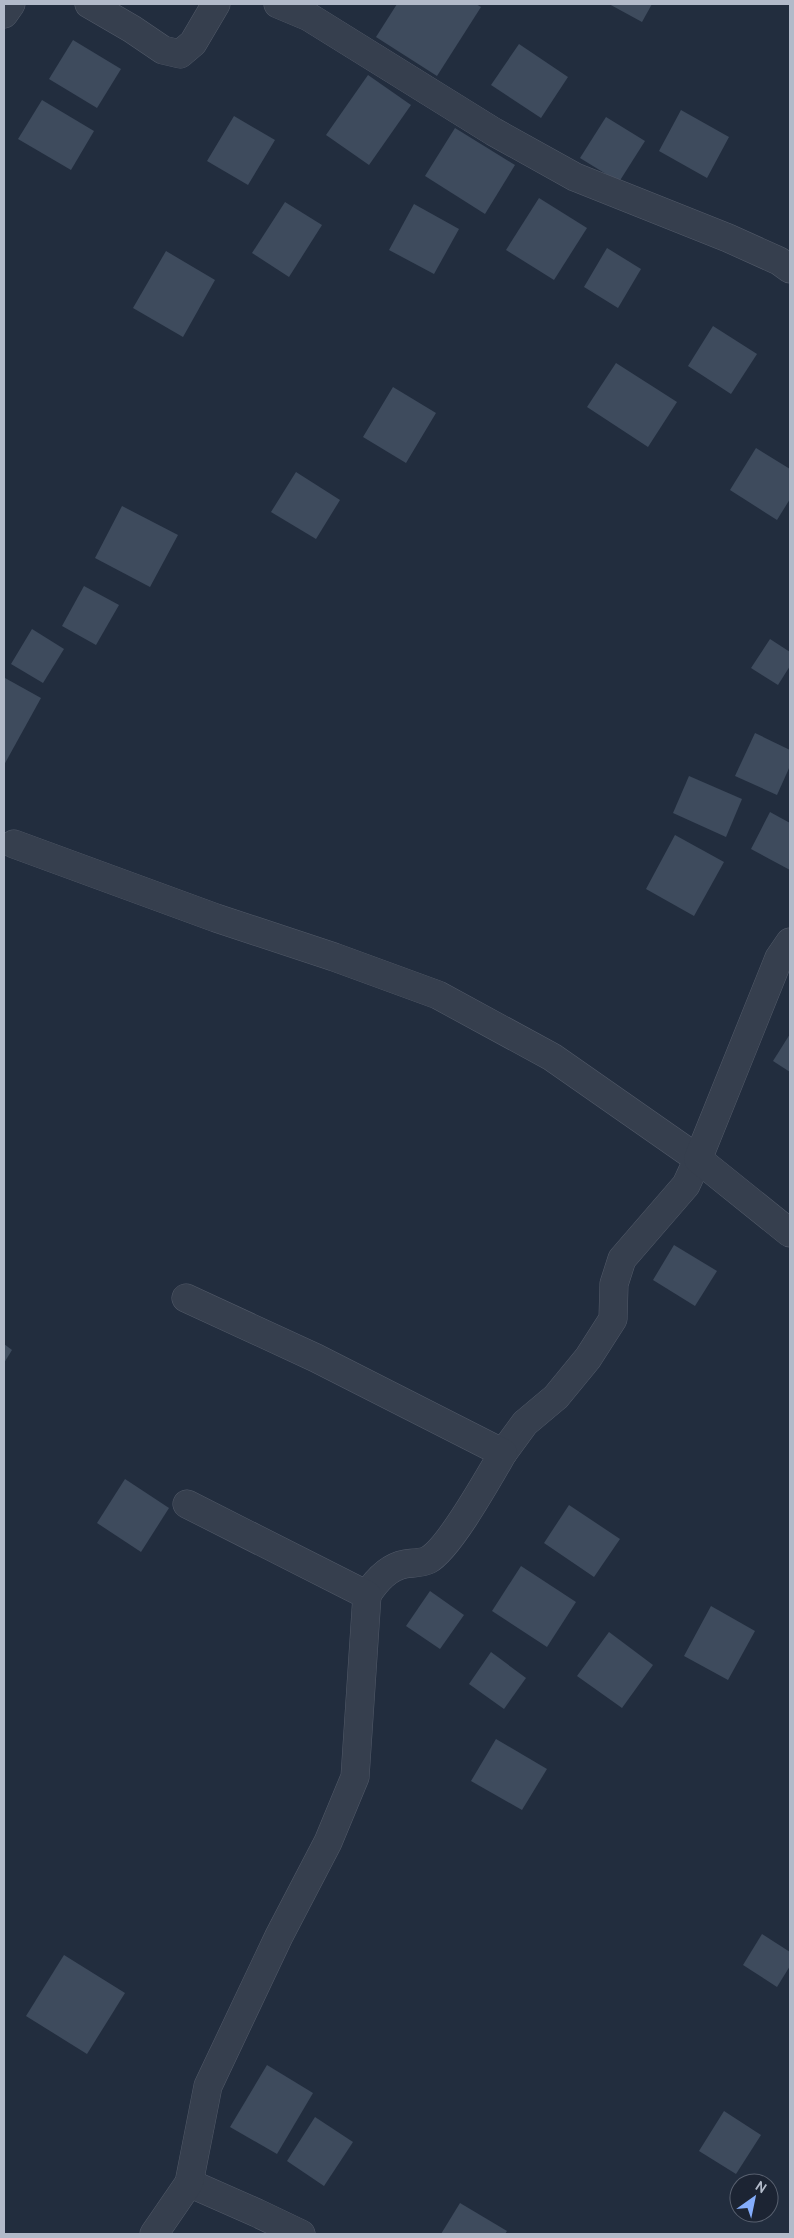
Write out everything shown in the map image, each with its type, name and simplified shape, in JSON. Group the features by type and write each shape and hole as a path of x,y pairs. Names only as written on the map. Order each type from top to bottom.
{"street":[{"path":"4,14 11,4"},
{"path":"89,4 163,50 180,54 194,43 216,4"},
{"path":"278,4 308,17 494,132 574,177 728,238 779,261 790,269"},
{"path":"14,844 216,918 334,957 438,995 552,1057 698,1159 790,1233"},
{"path":"154,2234 189,2183 208,2086 279,1936 328,1842 355,1777 367,1595 378,1579 400,1565 428,1560 446,1542 475,1500 503,1453 526,1423 556,1397 588,1358 613,1318 614,1284 622,1259 686,1185 779,958 790,942"},
{"path":"186,1298 316,1358 503,1453"},
{"path":"187,1504 367,1595"},
{"path":"189,2183 258,2212 301,2234"}],"building":[{"path":"397,4 476,4 481,7 437,76 376,37"},
{"path":"609,4 652,4 642,22"},
{"path":"73,40 121,69 97,108 49,79"},
{"path":"519,44 568,77 541,118 491,85"},
{"path":"368,75 411,105 369,165 326,135"},
{"path":"42,100 94,131 71,170 18,139"},
{"path":"681,110 729,137 707,178 659,151"},
{"path":"234,116 275,140 248,185 207,161"},
{"path":"606,117 645,141 619,182 580,158"},
{"path":"455,128 515,165 485,214 425,176"},
{"path":"539,198 587,228 554,280 506,250"},
{"path":"285,202 322,225 289,277 252,253"},
{"path":"414,204 459,229 434,274 389,250"},
{"path":"607,248 641,269 618,308 584,287"},
{"path":"166,251 215,280 183,337 133,308"},
{"path":"713,326 757,354 731,394 688,366"},
{"path":"616,363 677,402 648,447 587,407"},
{"path":"393,387 436,413 406,463 363,437"},
{"path":"756,448 790,469 790,499 777,520 730,490"},
{"path":"296,472 340,500 316,539 271,512"},
{"path":"122,506 178,535 150,587 95,558"},
{"path":"84,586 119,605 96,645 62,626"},
{"path":"32,629 64,649 43,683 11,664"},
{"path":"770,639 790,652 790,666 778,685 751,668"},
{"path":"4,679 41,698 4,765"},
{"path":"755,733 790,750 790,766 777,795 735,776"},
{"path":"689,776 742,799 726,837 673,813"},
{"path":"770,812 790,823 790,870 751,849"},
{"path":"675,835 724,862 694,916 646,889"},
{"path":"790,1034 790,1072 773,1061"},
{"path":"674,1245 717,1271 695,1306 653,1280"},
{"path":"4,1344 12,1350 4,1363"},
{"path":"125,1479 169,1508 141,1552 97,1523"},
{"path":"569,1505 620,1539 594,1577 544,1543"},
{"path":"521,1566 576,1602 547,1647 492,1611"},
{"path":"430,1591 464,1615 440,1649 406,1626"},
{"path":"711,1606 755,1631 728,1680 684,1656"},
{"path":"609,1632 653,1665 622,1708 577,1676"},
{"path":"491,1652 526,1678 504,1709 469,1684"},
{"path":"496,1739 547,1769 522,1810 471,1781"},
{"path":"762,1934 790,1952 790,1966 777,1987 743,1965"},
{"path":"64,1955 125,1993 87,2054 26,2016"},
{"path":"267,2065 313,2093 277,2154 230,2127"},
{"path":"724,2111 761,2135 737,2173 699,2151"},
{"path":"315,2117 353,2142 324,2186 287,2161"},
{"path":"460,2203 507,2231 505,2234 441,2234"}]}
